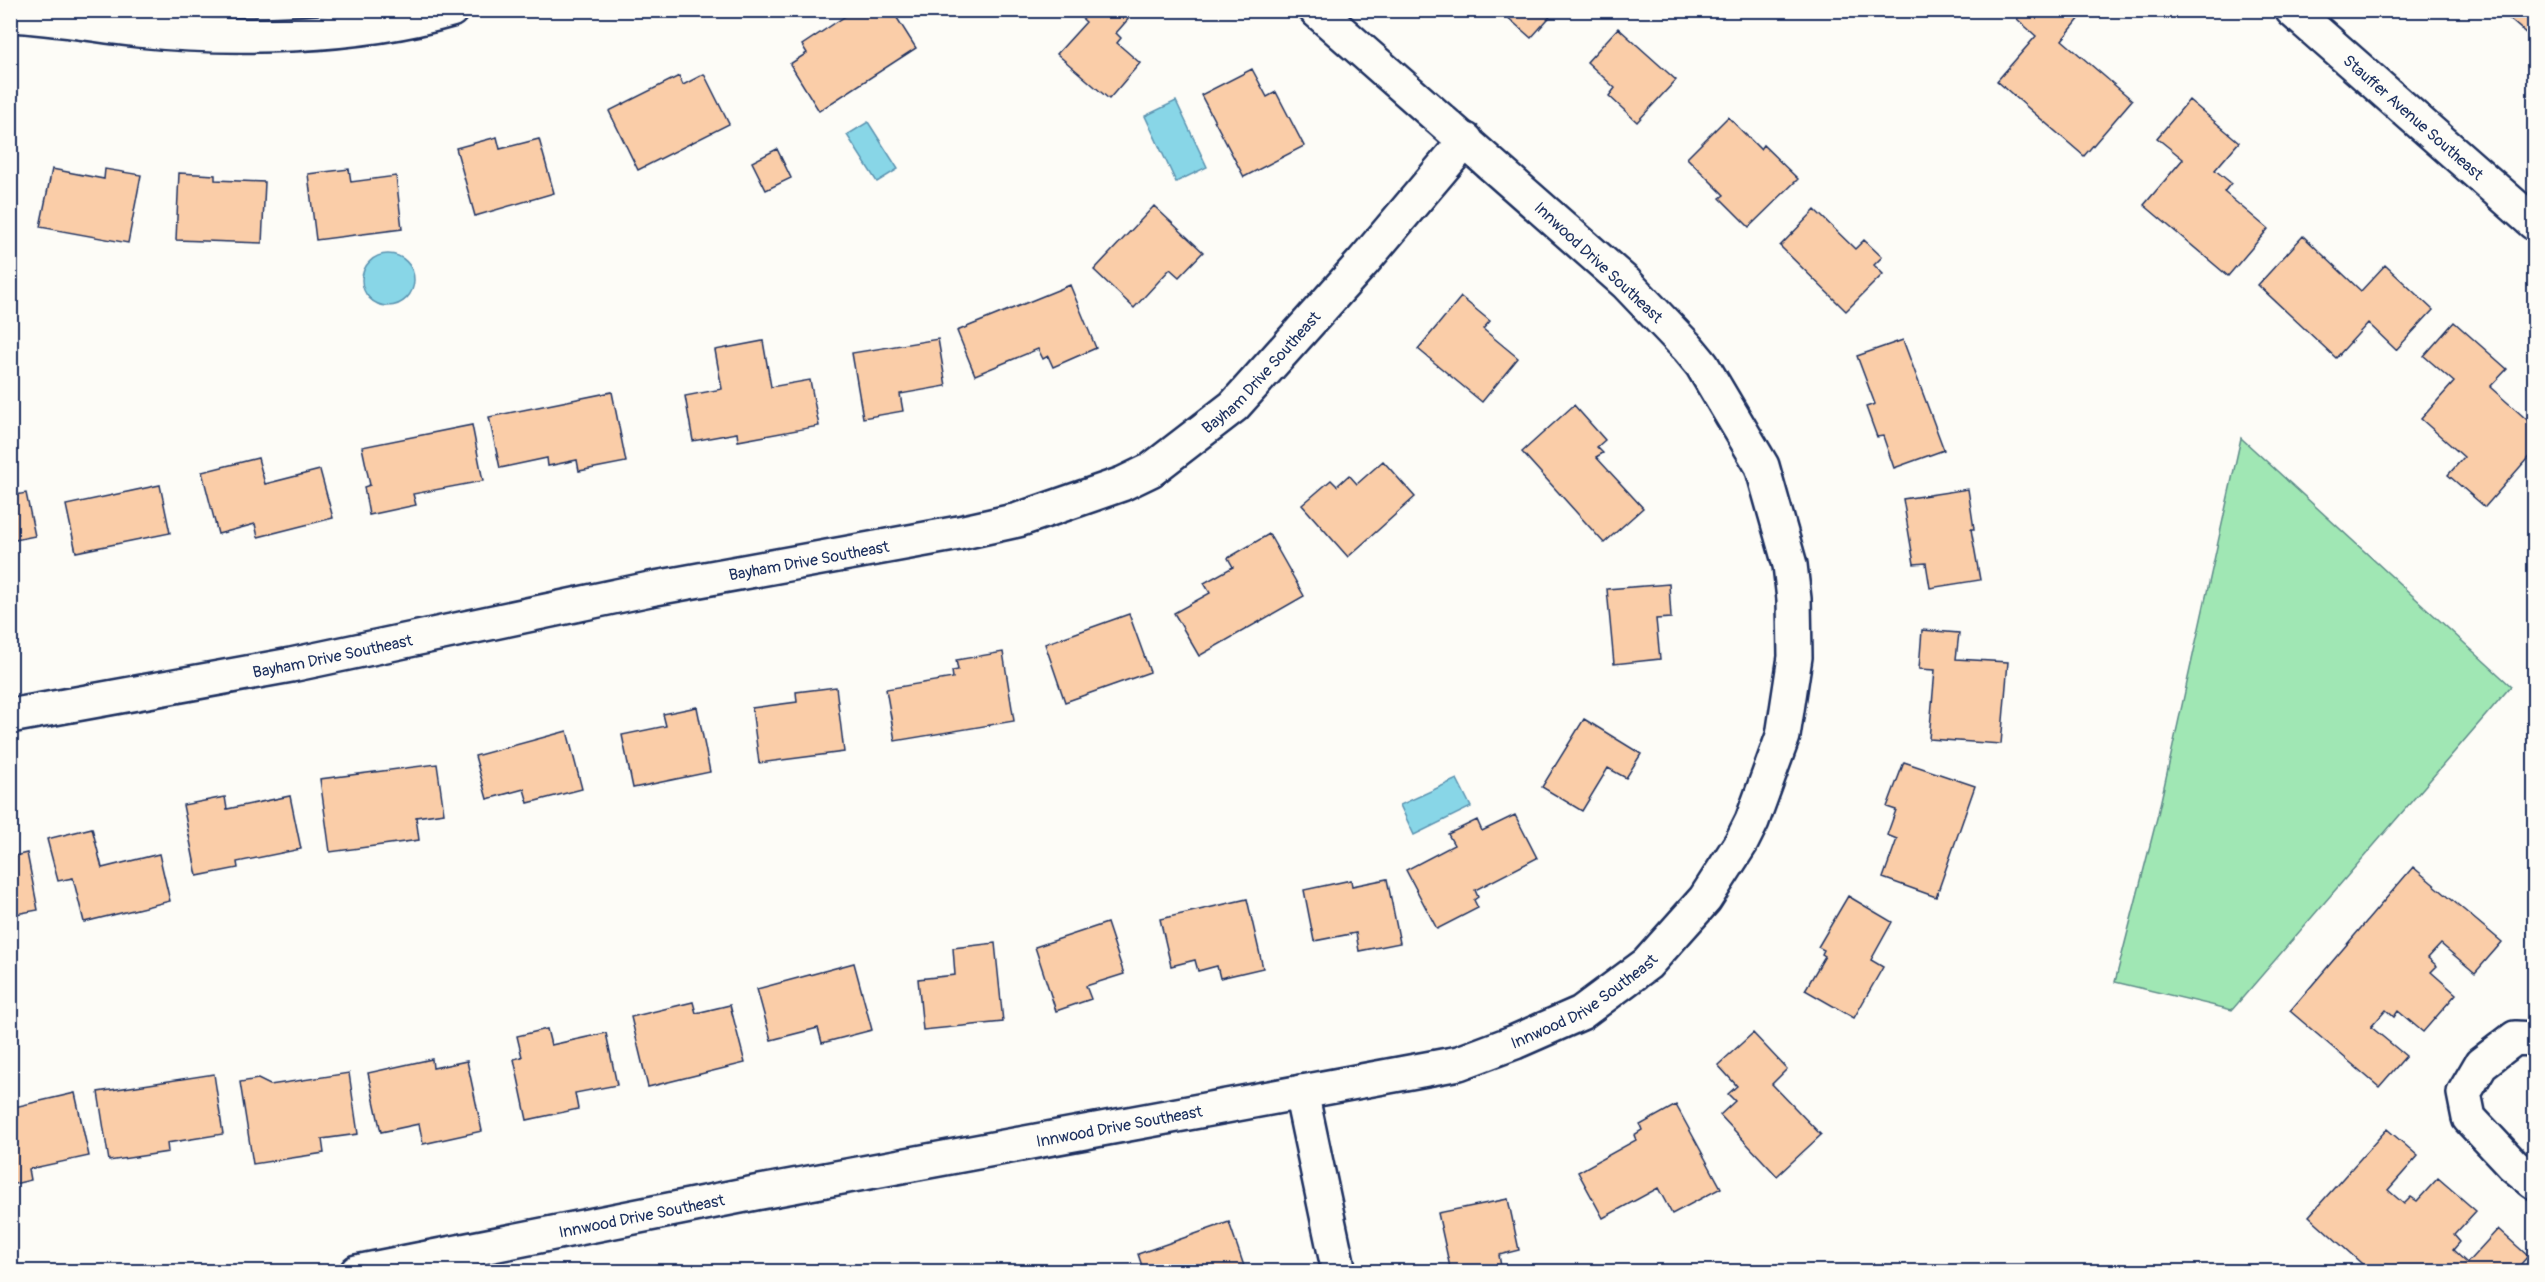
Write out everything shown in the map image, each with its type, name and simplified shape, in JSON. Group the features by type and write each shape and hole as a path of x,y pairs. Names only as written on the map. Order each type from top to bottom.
{"street":[{"path":"10,15 141,30 218,34 292,33 390,24 452,10"},
{"name":"Innwood Drive Southeast","path":"357,1272 755,1193 1459,1063 1515,1042 1581,1013 1647,964 1705,899 1741,843 1752,821 1783,736 1795,657 1794,599 1790,565 1762,466 1702,364 1626,283 1316,10"},
{"name":"Stauffer Avenue Southeast","path":"2292,10 2535,223"},
{"name":"Bayham Drive Southeast","path":"10,716 291,665 650,589 1018,520 1122,484 1151,470 1234,406 1363,262 1466,140"},
{"path":"2535,1039 2516,1038 2481,1064 2464,1093 2469,1118 2513,1165 2535,1182"},
{"path":"1301,1092 1339,1272"}],"green space":[{"path":"2241,438 2511,686 2232,1010 2115,982 2158,814"}],"water":[{"path":"1176,101 1207,167 1176,182 1145,116"},
{"path":"868,122 898,169 877,182 847,135"},
{"path":"383,254 393,254 402,258 410,266 414,280 410,294 402,302 393,306 383,306 374,302 366,294 362,285 362,275 366,266 374,258"},
{"path":"1457,779 1471,807 1414,835 1400,805"}],"building":[{"path":"844,10 892,10 916,48 819,111 790,64 807,53 802,45 847,15"},
{"path":"1078,10 1123,10 1130,17 1116,33 1121,38 1117,43 1140,63 1109,99 1057,54 1086,22 1076,13"},
{"path":"1509,10 1556,10 1531,38 1505,15"},
{"path":"2024,10 2072,10 2080,18 2062,40 2132,100 2084,156 1997,81 2036,36 2017,19"},
{"path":"2499,10 2534,10 2534,40"},
{"path":"1618,28 1676,80 1637,122 1609,96 1615,88 1587,62"},
{"path":"1252,69 1267,97 1276,92 1304,146 1244,177 1201,95"},
{"path":"704,74 729,124 638,170 609,111 679,76 683,85"},
{"path":"2189,100 2239,142 2215,170 2231,183 2224,192 2268,229 2228,276 2144,205 2183,159 2157,138"},
{"path":"1728,117 1760,149 1763,145 1798,179 1749,227 1720,198 1724,195 1687,158"},
{"path":"497,137 500,149 539,139 554,193 475,216 456,148"},
{"path":"777,149 791,178 766,190 752,162"},
{"path":"52,169 104,179 105,169 141,175 128,243 40,227"},
{"path":"349,169 351,182 396,176 402,229 316,240 308,174"},
{"path":"179,173 215,175 215,180 265,182 262,243 176,240"},
{"path":"1154,206 1203,252 1179,277 1170,269 1134,308 1094,270"},
{"path":"1815,210 1855,249 1864,240 1882,257 1874,265 1883,274 1846,311 1780,246"},
{"path":"2303,236 2361,291 2385,265 2433,310 2396,350 2368,323 2336,358 2258,285"},
{"path":"1070,285 1096,348 1053,367 1048,356 1043,359 1038,349 975,375 957,331"},
{"path":"1461,297 1490,321 1483,329 1518,358 1482,402 1418,349"},
{"path":"2454,322 2507,369 2490,387 2534,426 2534,451 2485,507 2448,475 2464,457 2421,419 2454,382 2424,356"},
{"path":"938,339 946,386 900,394 903,411 863,418 852,353"},
{"path":"1903,340 1944,450 1894,468 1883,436 1877,437 1866,407 1875,404 1857,356"},
{"path":"763,341 771,387 810,380 819,426 738,441 737,433 693,441 685,396 722,389 715,350"},
{"path":"612,392 626,462 579,471 577,460 548,466 547,458 500,468 489,417"},
{"path":"1574,405 1605,440 1597,447 1603,453 1596,457 1643,508 1604,543 1522,452"},
{"path":"472,425 483,481 413,494 416,505 369,515 364,487 370,485 362,447"},
{"path":"258,458 265,484 320,470 333,518 258,537 255,524 218,534 202,472"},
{"path":"1383,461 1415,497 1348,557 1302,505 1331,480 1337,486 1349,475 1357,484"},
{"path":"160,485 170,533 76,552 66,505"},
{"path":"1968,489 1974,529 1971,529 1980,580 1930,588 1926,563 1914,564 1903,499"},
{"path":"26,493 35,536 10,541 10,496"},
{"path":"1269,534 1304,596 1199,656 1174,613 1210,593 1204,583 1233,567 1228,558"},
{"path":"1669,584 1671,618 1656,619 1660,659 1614,664 1607,589"},
{"path":"1129,614 1150,672 1065,702 1045,644"},
{"path":"1922,630 1959,633 1956,659 2008,662 2001,744 1929,739 1935,670 1919,669"},
{"path":"1003,652 1014,721 895,741 886,689 953,678 952,671 958,670 956,660"},
{"path":"836,687 844,752 759,763 752,708 797,702 796,692"},
{"path":"697,707 710,772 633,788 622,735 666,726 663,714"},
{"path":"1584,719 1641,754 1626,778 1608,768 1582,811 1542,787"},
{"path":"567,731 582,789 528,803 524,789 487,799 475,756"},
{"path":"1904,762 1975,786 1936,897 1883,878 1897,839 1887,835 1896,810 1887,807"},
{"path":"437,764 444,813 416,817 419,840 330,852 320,779"},
{"path":"290,796 301,849 237,862 238,868 197,876 183,805 225,797 227,809"},
{"path":"1515,815 1537,858 1475,890 1478,897 1474,900 1478,908 1437,929 1406,870 1454,845 1448,834 1477,820 1482,831"},
{"path":"92,828 102,868 159,854 170,901 84,922 73,878 58,881 47,839"},
{"path":"27,853 38,910 10,915 10,857"},
{"path":"2413,867 2502,942 2475,973 2441,944 2428,958 2437,966 2431,972 2456,994 2423,1032 2398,1011 2394,1017 2386,1010 2371,1027 2406,1056 2379,1087 2290,1011"},
{"path":"1387,879 1400,943 1359,951 1356,933 1314,941 1304,890 1351,880 1352,886"},
{"path":"1848,896 1892,922 1871,960 1883,967 1854,1018 1805,990 1825,956 1822,954 1824,950 1818,947"},
{"path":"1247,899 1263,968 1220,978 1217,966 1198,971 1195,960 1171,966 1160,919"},
{"path":"1107,923 1124,974 1086,986 1091,999 1056,1011 1035,947"},
{"path":"995,943 1003,1022 923,1030 918,979 955,975 953,948"},
{"path":"854,963 872,1030 822,1043 818,1028 771,1040 757,989"},
{"path":"693,1002 696,1013 730,1005 745,1063 648,1087 631,1017"},
{"path":"547,1029 551,1045 606,1033 617,1085 575,1093 578,1109 527,1120 514,1059 522,1057 517,1036"},
{"path":"1753,1033 1787,1069 1772,1084 1821,1135 1777,1176 1720,1115 1735,1101 1728,1094 1737,1086 1718,1065"},
{"path":"432,1059 433,1068 467,1061 482,1131 423,1144 419,1124 381,1132 368,1073"},
{"path":"349,1073 358,1134 322,1139 324,1153 253,1164 240,1082 258,1079 270,1085"},
{"path":"214,1074 223,1134 167,1143 168,1152 109,1161 98,1092"},
{"path":"75,1093 89,1156 29,1169 31,1180 10,1185 10,1108"},
{"path":"1676,1105 1721,1188 1672,1214 1658,1188 1603,1218 1578,1172 1636,1140 1634,1135 1642,1130 1640,1125"},
{"path":"2387,1129 2418,1156 2388,1190 2404,1204 2411,1197 2417,1201 2438,1178 2476,1211 2454,1235 2460,1242 2453,1250 2467,1263 2498,1229 2528,1256 2514,1272 2371,1272 2309,1216"},
{"path":"1508,1199 1519,1250 1499,1255 1502,1272 1451,1272 1438,1213"},
{"path":"1229,1222 1246,1272 1144,1272 1138,1254"}]}
